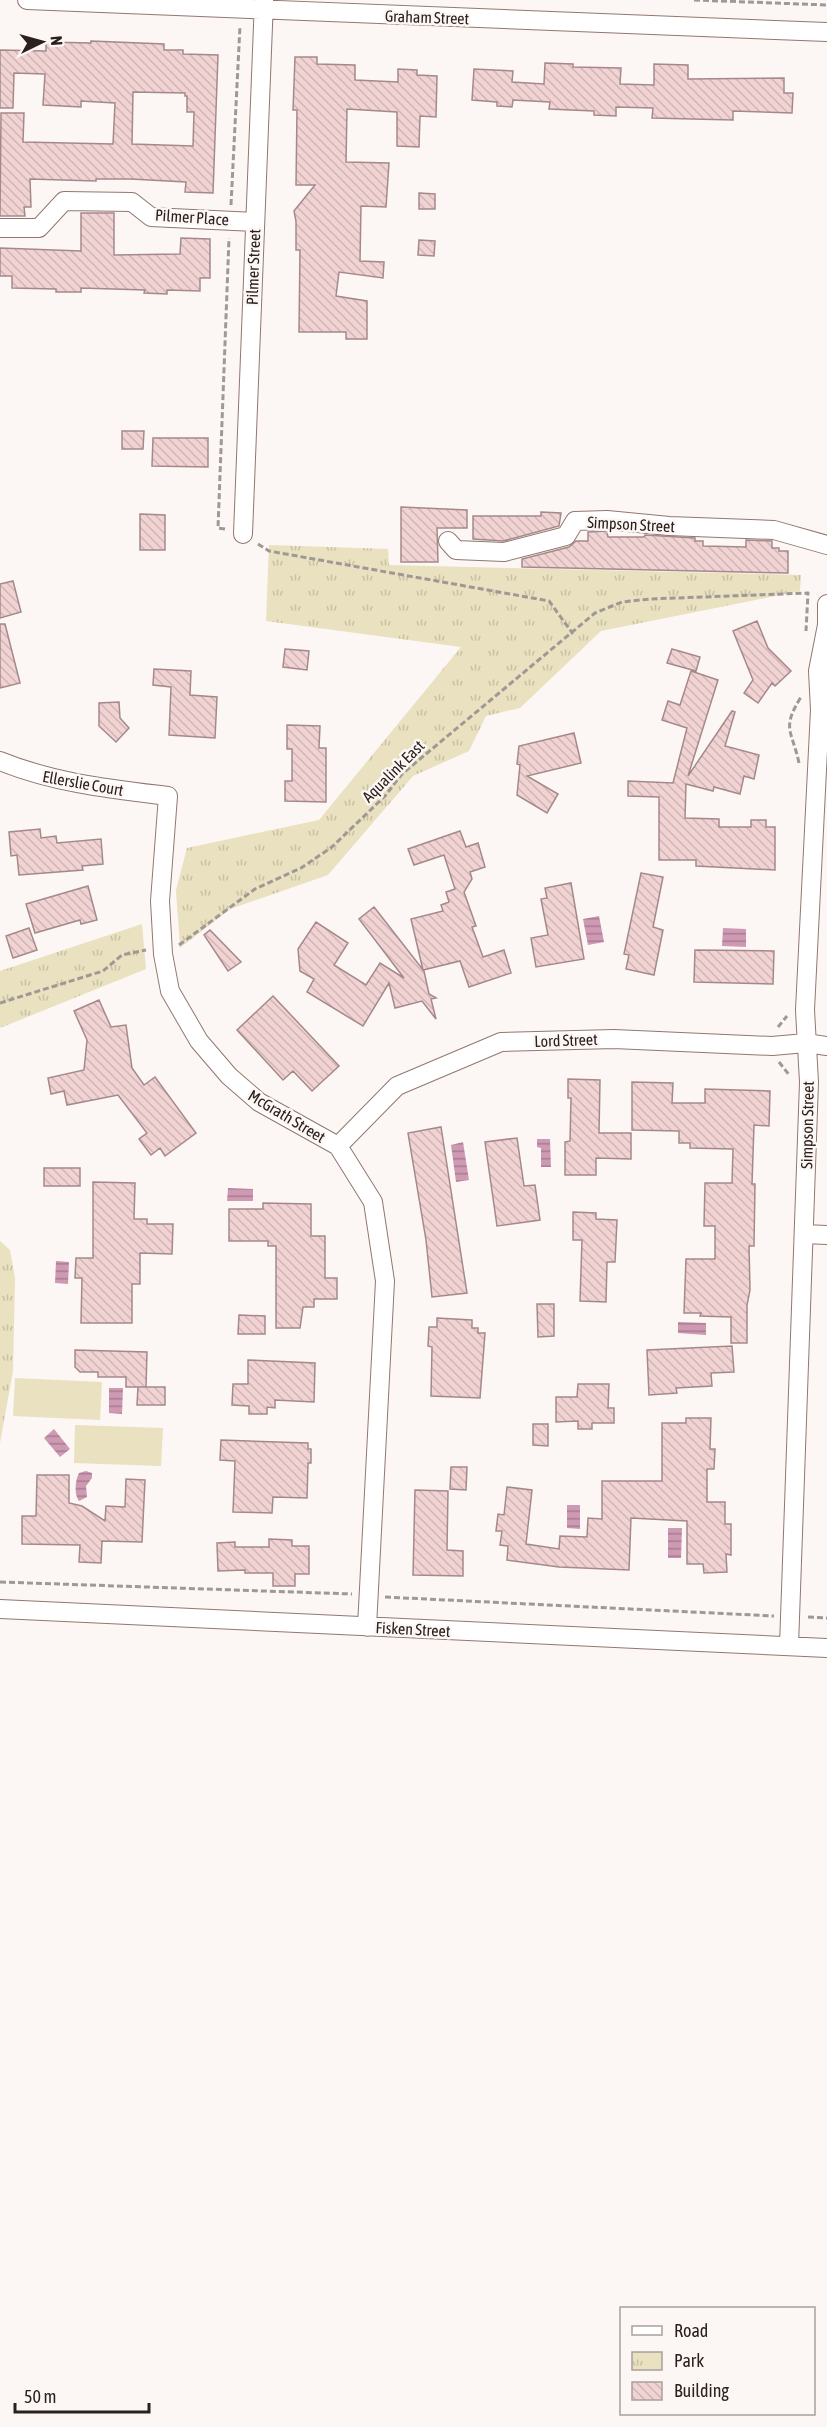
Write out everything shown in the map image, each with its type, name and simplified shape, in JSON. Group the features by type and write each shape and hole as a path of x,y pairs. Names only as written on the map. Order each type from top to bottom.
{"street":[{"name":"Graham Street","path":"27,0 240,8 264,5 827,32"},
{"name":"Pilmer Street","path":"243,534 264,5"},
{"name":"Pilmer Place","path":"0,228 39,228 64,201 132,202 151,217 255,222"},
{"name":"Simpson Street","path":"448,541 456,550 504,552 566,536 575,521 607,520 669,526 774,530 827,545"},
{"name":"Simpson Street","path":"789,1646 809,1082 805,1010 820,710 818,671 827,624 827,604"},
{"name":"Ellerslie Court","path":"0,761 27,772 91,787 168,796"},
{"name":"McGrath Street","path":"168,796 160,901 163,948 170,991 200,1041 229,1076 259,1102 338,1146 373,1202 385,1281 368,1627"},
{"name":"Lord Street","path":"338,1146 398,1086 501,1042 614,1039 772,1046 806,1043 827,1046"},
{"path":"804,1234 827,1235"},
{"name":"Fisken Street","path":"0,1609 827,1648"}],"path":[{"path":"694,0 827,5"},
{"path":"240,8 218,528 243,534 269,551 549,600 573,634"},
{"name":"Aqualink East","path":"0,1003 103,971 122,955 181,944 255,890 301,868 332,847 386,796 402,774 504,687 573,634 595,613 622,602 681,597 808,593"},
{"path":"0,1582 369,1595 827,1618"}],"green space":[{"path":"269,545 388,549 389,565 801,575 800,591 601,631 520,708 486,716 469,751 413,776 328,875 230,909 180,948 176,890 187,848 319,820 461,647 266,621"},
{"path":"142,924 146,969 0,1028 0,971"},
{"path":"0,1241 10,1250 15,1278 13,1371 0,1443"},
{"path":"15,1378 102,1382 100,1420 13,1416"},
{"path":"75,1425 163,1428 161,1466 74,1463"}],"shaded area":[{"path":"599,916 604,942 588,945 583,919"},
{"path":"723,928 746,929 746,947 722,946"},
{"path":"537,1139 550,1139 551,1167 541,1167 541,1148 537,1147"},
{"path":"463,1142 469,1180 456,1182 451,1145"},
{"path":"228,1188 253,1189 253,1201 227,1201"},
{"path":"56,1261 69,1262 68,1284 55,1283"},
{"path":"678,1322 706,1323 706,1335 678,1333"},
{"path":"109,1388 123,1388 122,1414 109,1413"},
{"path":"54,1429 70,1449 60,1457 44,1438"},
{"path":"86,1471 92,1473 92,1478 86,1486 87,1497 79,1501 76,1491 77,1479 79,1473"},
{"path":"567,1505 580,1505 580,1529 567,1528"},
{"path":"668,1528 682,1528 681,1558 668,1558"}],"building":[{"path":"91,41 164,44 164,50 183,50 183,54 218,55 213,193 185,192 186,182 131,179 96,179 96,181 30,179 31,207 24,207 25,216 0,216 1,113 24,113 23,142 113,144 115,103 81,101 81,107 43,105 45,74 14,73 13,108 0,108 0,50 46,51 46,42 91,43","holes":["133,92 185,93 187,112 194,112 193,146 132,144"]},
{"path":"295,57 317,57 317,64 355,65 355,80 398,82 398,69 417,70 417,75 437,76 436,117 420,116 419,147 397,146 397,112 347,109 346,162 389,163 386,207 361,206 360,261 384,262 383,278 339,272 336,296 367,301 367,339 346,339 346,332 299,332 300,250 296,250 294,211 315,185 296,185 297,110 293,110"},
{"path":"545,63 573,64 573,67 621,68 620,84 654,85 654,64 688,65 688,79 784,78 784,93 793,93 792,113 733,111 733,120 652,118 653,108 616,107 616,116 594,115 594,111 549,109 550,102 513,100 512,107 497,106 497,102 472,100 474,69 513,71 512,82 544,84"},
{"path":"419,193 435,194 435,209 419,209"},
{"path":"81,213 114,213 114,255 180,254 181,238 210,239 210,278 200,278 200,291 167,290 167,294 144,293 145,290 81,288 81,292 56,292 56,289 12,288 12,276 0,276 0,248 81,251"},
{"path":"419,240 435,241 434,256 418,255"},
{"path":"122,431 144,431 143,449 122,449"},
{"path":"153,438 208,438 208,467 152,466"},
{"path":"401,507 467,510 467,528 437,528 438,562 401,562"},
{"path":"541,512 561,513 559,526 503,541 473,539 473,516 541,516"},
{"path":"140,514 165,515 165,550 140,550"},
{"path":"607,531 608,537 644,537 645,535 695,538 695,541 703,541 703,546 746,547 746,540 772,541 772,548 788,551 788,573 522,567 522,559 569,547 576,541 588,541 588,532"},
{"path":"13,581 21,612 0,618 0,584"},
{"path":"757,621 768,648 791,671 775,686 772,683 758,703 744,693 753,680 733,631"},
{"path":"0,624 5,624 20,683 0,688"},
{"path":"285,649 309,651 307,670 283,667"},
{"path":"672,649 700,657 696,671 667,663"},
{"path":"154,669 191,671 190,695 217,697 215,738 169,735 171,687 153,685"},
{"path":"691,671 718,680 688,776 732,711 735,712 725,746 759,755 754,779 744,776 740,794 714,787 713,791 686,784 685,818 719,819 719,827 751,827 751,820 766,820 766,827 775,827 775,870 696,866 696,860 659,860 659,797 628,796 628,781 673,783 687,728 662,720 668,701 680,705"},
{"path":"119,702 120,718 129,728 116,742 99,726 99,703"},
{"path":"287,725 320,726 319,748 326,748 326,802 285,801 285,781 292,781 292,749 287,749"},
{"path":"574,733 581,763 527,776 558,794 547,813 517,795 519,746"},
{"path":"40,829 41,838 56,836 57,843 101,839 103,864 82,866 83,870 19,875 17,855 11,856 9,832"},
{"path":"460,831 466,847 478,843 485,867 470,872 472,879 464,892 476,926 472,927 483,957 504,950 511,973 469,987 460,961 423,970 411,919 443,911 441,905 449,902 446,892 455,889 444,855 414,865 408,849"},
{"path":"641,873 663,877 653,927 663,930 654,975 626,969 629,955 624,954"},
{"path":"571,883 584,959 536,967 531,938 548,935 541,899 547,898 545,888"},
{"path":"88,886 97,920 81,924 80,920 35,933 26,904"},
{"path":"374,907 424,971 429,994 436,998 431,999 436,1019 422,1001 395,1008 389,983 363,1026 307,992 314,979 300,971 298,949 316,922 348,943 334,965 366,985 380,963 404,978 359,919"},
{"path":"29,928 37,950 13,958 6,936"},
{"path":"210,930 241,962 228,971 204,935"},
{"path":"695,950 774,951 773,984 694,982"},
{"path":"273,996 339,1066 312,1091 293,1071 283,1080 237,1030"},
{"path":"99,1000 111,1027 126,1025 132,1068 144,1085 155,1077 196,1133 165,1156 160,1148 151,1155 139,1139 147,1133 118,1095 67,1105 64,1091 51,1094 48,1078 84,1070 87,1040 74,1011"},
{"path":"568,1079 600,1080 599,1133 631,1133 631,1159 596,1158 596,1175 565,1175 565,1142 570,1141 571,1098 568,1098"},
{"path":"632,1082 673,1083 672,1103 705,1103 705,1089 770,1091 769,1126 754,1125 752,1184 755,1184 754,1246 749,1246 750,1290 747,1305 747,1343 731,1343 731,1317 684,1313 686,1259 715,1259 715,1226 704,1226 705,1183 732,1183 733,1149 690,1148 690,1143 679,1143 679,1131 632,1130"},
{"path":"441,1127 467,1293 432,1297 426,1240 408,1133"},
{"path":"517,1138 524,1186 535,1185 540,1220 497,1226 485,1142"},
{"path":"44,1168 80,1168 80,1186 44,1186"},
{"path":"93,1182 135,1183 134,1219 147,1219 147,1224 173,1224 172,1254 140,1253 140,1284 132,1284 132,1323 81,1323 82,1278 75,1278 76,1258 93,1258"},
{"path":"263,1203 311,1204 311,1236 325,1236 325,1278 337,1278 337,1299 314,1299 314,1307 303,1307 300,1328 276,1328 276,1246 268,1246 268,1241 229,1241 229,1209 263,1209"},
{"path":"573,1212 596,1213 596,1219 617,1220 615,1262 607,1262 606,1302 580,1301 582,1240 573,1240"},
{"path":"537,1304 554,1304 554,1336 538,1337"},
{"path":"239,1315 265,1316 265,1334 238,1334"},
{"path":"437,1318 472,1320 472,1328 478,1328 478,1333 485,1333 480,1398 431,1396 432,1347 428,1346 429,1327 437,1327"},
{"path":"732,1346 734,1372 711,1373 712,1386 676,1388 677,1393 649,1395 647,1350"},
{"path":"75,1350 147,1352 146,1387 126,1387 126,1377 98,1377 98,1372 80,1372 75,1367"},
{"path":"248,1360 315,1363 314,1402 275,1400 275,1408 267,1407 267,1414 249,1414 249,1406 232,1405 233,1384 248,1384"},
{"path":"578,1384 609,1384 608,1408 614,1408 614,1423 592,1423 592,1429 578,1429 578,1421 556,1422 556,1397 577,1397"},
{"path":"138,1387 165,1387 165,1405 137,1405"},
{"path":"686,1418 711,1418 710,1449 715,1449 714,1469 707,1469 707,1502 725,1502 725,1524 731,1524 731,1555 726,1554 727,1572 704,1573 703,1564 687,1564 687,1521 631,1518 629,1570 559,1567 507,1560 508,1546 500,1545 502,1531 496,1531 498,1514 504,1515 507,1487 532,1490 526,1544 559,1549 560,1536 587,1537 588,1518 602,1519 602,1481 662,1481 662,1423 686,1423"},
{"path":"533,1424 548,1424 548,1446 533,1445"},
{"path":"221,1440 308,1443 308,1449 311,1449 311,1463 308,1463 307,1498 273,1497 272,1513 233,1512 235,1461 220,1460"},
{"path":"451,1467 467,1467 466,1490 450,1489"},
{"path":"37,1475 69,1475 69,1503 82,1506 105,1521 106,1506 125,1507 126,1479 145,1480 142,1542 102,1541 101,1563 79,1562 80,1545 22,1544 22,1516 36,1516"},
{"path":"415,1490 448,1491 447,1550 463,1551 463,1576 413,1575"},
{"path":"269,1539 292,1540 292,1546 309,1546 309,1574 295,1574 295,1586 273,1586 273,1573 245,1573 245,1570 218,1571 217,1543 235,1542 235,1547 269,1547"}]}
